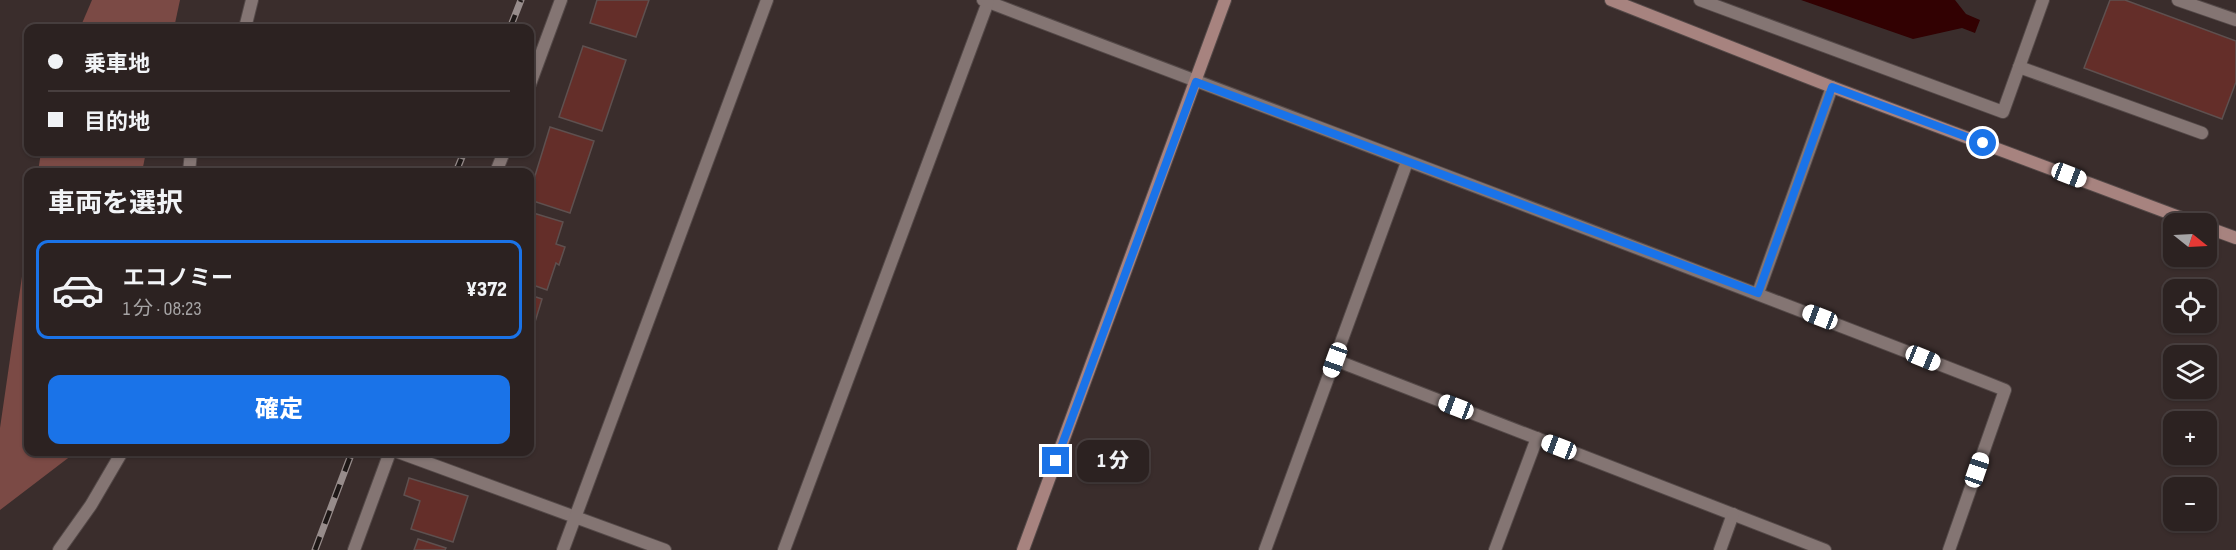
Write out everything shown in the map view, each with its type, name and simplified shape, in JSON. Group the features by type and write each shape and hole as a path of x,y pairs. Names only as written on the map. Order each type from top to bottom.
{"street":[{"path":"245,24 252,0"},
{"path":"534,73 561,0"},
{"path":"563,550 767,0"},
{"path":"1023,550 1226,0"},
{"path":"1611,0 1832,87 2169,213"},
{"path":"1700,0 2003,112 2043,0"},
{"path":"2178,0 2236,20"},
{"path":"784,550 986,1 1758,293 2005,390 1949,550"},
{"path":"2019,67 2202,133"},
{"path":"1758,293 1832,87"},
{"path":"1265,550 1407,162"},
{"path":"2217,231 2236,238"},
{"path":"1335,360 1825,550"},
{"path":"1495,550 1537,438"},
{"path":"59,550 91,505 120,456"},
{"path":"354,550 389,456"},
{"path":"409,456 665,550"},
{"path":"1720,550 1733,514"}],"shaded area":[{"path":"92,0 180,0 175,24 82,24"},
{"path":"1801,0 1955,0 1966,14 1980,20 1975,33 1962,28 1913,39"},
{"path":"40,156 145,156 143,168 39,168"},
{"path":"24,263 24,456 71,456 0,510 0,428"}],"building":[{"path":"597,0 649,0 636,37 590,23"},
{"path":"2110,0 2125,0 2236,41 2236,82 2222,119 2084,68"},
{"path":"583,46 626,60 602,131 559,117"},
{"path":"550,127 594,141 570,213 534,201 534,179"},
{"path":"534,213 563,222 556,244 565,247 559,265 556,263 547,290 534,285"},
{"path":"534,296 542,299 534,325"},
{"path":"409,478 468,496 453,542 411,529 420,501 404,495"},
{"path":"418,539 446,548 445,550 414,550"}],"railway":[{"path":"512,24 521,0"},
{"path":"458,168 462,156"},
{"path":"315,550 350,456"}],"route":[{"path":"1056,461 1196,82 1758,293 1832,87 1983,143"}]}
